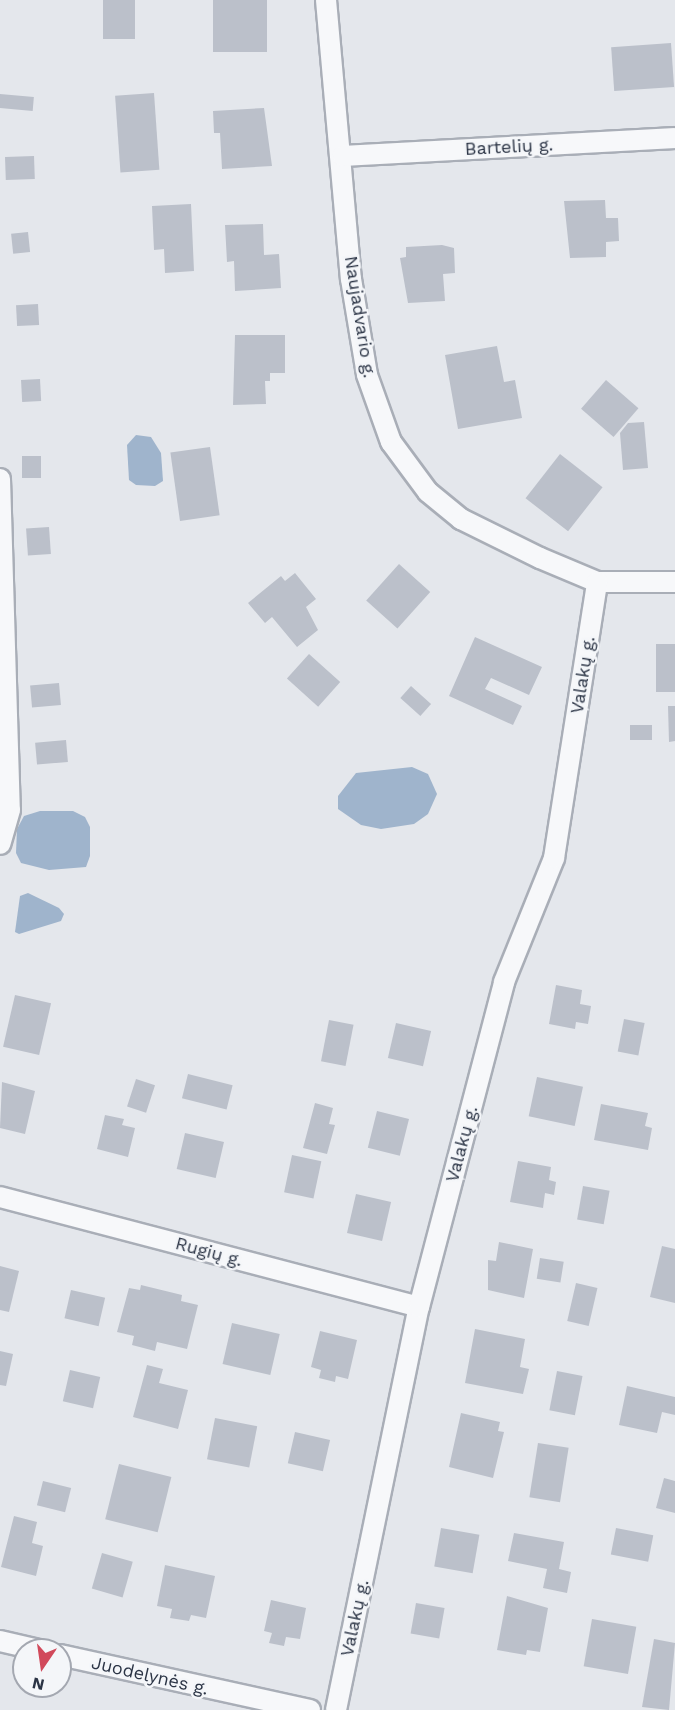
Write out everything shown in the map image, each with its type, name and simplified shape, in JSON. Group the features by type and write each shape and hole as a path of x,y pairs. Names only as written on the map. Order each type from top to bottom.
{"street":[{"name":"Naujadvario g.","path":"326,0 343,156 351,279 367,375 391,442 428,492 461,519 597,582 675,582"},
{"name":"Bartelių g.","path":"343,156 675,138"},
{"path":"0,479 4,719 10,810 0,844"},
{"name":"Valakų g.","path":"336,1710 419,1307 504,982 554,858 597,582"},
{"name":"Rugių g.","path":"0,1197 419,1307"},
{"name":"Juodelynės g.","path":"72,1658 310,1710"}],"water":[{"path":"136,435 151,437 161,453 163,481 155,486 136,485 129,480 127,445"},
{"path":"412,767 428,774 437,794 428,814 414,824 381,829 361,825 338,809 338,796 356,773"},
{"path":"40,811 73,811 85,817 90,827 90,856 86,867 49,870 21,863 16,853 17,829 24,816"},
{"path":"28,893 59,908 64,914 61,921 19,934 15,932 20,896"}],"building":[{"path":"103,0 135,0 135,39 103,39"},
{"path":"213,0 267,0 267,52 213,52"},
{"path":"671,43 674,87 614,91 611,47"},
{"path":"154,93 159,170 120,173 115,96"},
{"path":"0,94 34,97 33,111 0,108"},
{"path":"264,108 272,166 222,169 220,133 214,133 213,111"},
{"path":"34,156 35,179 6,180 5,157"},
{"path":"605,200 606,218 618,218 619,241 606,242 606,257 570,258 564,201"},
{"path":"191,204 194,271 165,273 164,249 154,250 152,206"},
{"path":"263,224 264,255 279,254 281,288 235,291 234,261 227,262 225,225"},
{"path":"28,232 30,252 13,254 11,234"},
{"path":"442,245 454,248 455,273 443,274 445,301 408,303 400,258 406,257 406,247"},
{"path":"38,304 39,325 17,326 16,305"},
{"path":"235,335 285,335 285,373 270,373 270,381 265,381 266,404 233,405"},
{"path":"497,346 504,382 515,380 522,418 458,429 445,355"},
{"path":"40,379 41,401 22,402 21,380"},
{"path":"606,380 638,408 614,437 581,409"},
{"path":"644,422 648,468 623,470 620,433 628,423"},
{"path":"210,447 220,515 180,521 170,453"},
{"path":"560,454 603,487 568,531 526,498"},
{"path":"22,456 41,456 41,478 22,478"},
{"path":"49,527 51,554 28,556 26,529"},
{"path":"399,564 430,592 397,629 366,600"},
{"path":"295,573 316,599 306,607 318,630 297,647 272,617 265,623 248,603 281,576 285,581"},
{"path":"475,637 542,667 529,695 491,678 485,689 522,706 513,725 449,696"},
{"path":"656,644 675,644 675,692 656,692"},
{"path":"309,654 340,682 318,707 287,679"},
{"path":"59,683 61,705 32,707 30,686"},
{"path":"411,686 431,704 420,716 400,698"},
{"path":"668,706 675,706 675,741 669,742"},
{"path":"630,725 652,725 652,740 630,740"},
{"path":"66,740 68,762 37,765 35,743"},
{"path":"556,985 582,990 580,1004 591,1006 588,1024 576,1022 575,1029 549,1024"},
{"path":"15,995 51,1003 39,1055 3,1047"},
{"path":"624,1019 645,1023 638,1055 618,1051"},
{"path":"329,1020 354,1025 346,1066 321,1061"},
{"path":"396,1023 431,1031 423,1066 388,1058"},
{"path":"188,1074 233,1085 227,1109 182,1098"},
{"path":"537,1077 583,1087 575,1126 529,1116"},
{"path":"136,1079 155,1085 146,1113 127,1107"},
{"path":"2,1082 35,1091 25,1134 0,1128"},
{"path":"315,1103 333,1108 329,1124 335,1125 327,1154 303,1148"},
{"path":"601,1104 648,1113 645,1126 652,1128 648,1150 594,1140"},
{"path":"377,1111 409,1119 400,1156 368,1148"},
{"path":"105,1115 124,1119 122,1125 135,1128 128,1157 97,1149"},
{"path":"185,1133 224,1142 216,1178 177,1169"},
{"path":"292,1155 321,1161 313,1198 284,1192"},
{"path":"518,1161 551,1167 549,1180 556,1182 554,1195 545,1193 543,1208 510,1202"},
{"path":"583,1186 610,1191 604,1224 577,1219"},
{"path":"356,1194 391,1202 382,1241 347,1233"},
{"path":"499,1242 533,1249 524,1298 488,1290 488,1260 496,1261"},
{"path":"662,1246 675,1249 675,1303 650,1297"},
{"path":"540,1258 564,1262 560,1282 537,1279"},
{"path":"0,1266 19,1271 9,1312 0,1310"},
{"path":"576,1283 597,1288 589,1326 567,1321"},
{"path":"141,1285 182,1295 181,1301 198,1305 187,1349 157,1342 155,1351 132,1345 134,1336 117,1332 129,1288 140,1290"},
{"path":"71,1290 105,1298 99,1326 64,1318"},
{"path":"232,1323 280,1334 270,1375 223,1364"},
{"path":"475,1329 525,1339 520,1367 529,1369 523,1394 465,1383"},
{"path":"320,1331 357,1340 348,1379 336,1376 335,1382 319,1378 321,1370 311,1367"},
{"path":"0,1351 13,1354 6,1386 0,1385"},
{"path":"147,1365 163,1369 159,1383 188,1390 178,1429 133,1417"},
{"path":"70,1370 100,1377 93,1408 63,1401"},
{"path":"557,1371 583,1376 575,1415 549,1410"},
{"path":"627,1386 675,1397 675,1415 662,1412 657,1433 619,1425"},
{"path":"461,1413 500,1422 498,1431 504,1432 493,1478 449,1467"},
{"path":"215,1418 257,1426 249,1467 207,1459"},
{"path":"295,1432 330,1440 323,1471 288,1463"},
{"path":"538,1443 569,1448 560,1502 529,1497"},
{"path":"119,1464 171,1477 158,1532 105,1519"},
{"path":"664,1478 675,1481 675,1513 656,1508"},
{"path":"43,1481 71,1488 65,1512 37,1505"},
{"path":"14,1516 37,1522 32,1543 43,1546 36,1576 1,1567"},
{"path":"441,1528 479,1535 473,1573 434,1566"},
{"path":"616,1528 653,1535 648,1562 611,1555"},
{"path":"514,1533 564,1542 559,1569 571,1572 567,1593 543,1588 547,1569 508,1561"},
{"path":"102,1553 133,1562 123,1597 92,1589"},
{"path":"165,1565 215,1576 206,1618 191,1615 189,1621 170,1618 172,1609 157,1606"},
{"path":"507,1596 548,1608 540,1652 527,1650 526,1655 497,1650"},
{"path":"271,1600 306,1608 300,1639 286,1637 284,1646 269,1643 272,1633 264,1631"},
{"path":"416,1603 445,1608 439,1639 411,1634"},
{"path":"592,1619 636,1627 628,1674 584,1666"},
{"path":"654,1639 675,1643 669,1710 642,1707"}]}
